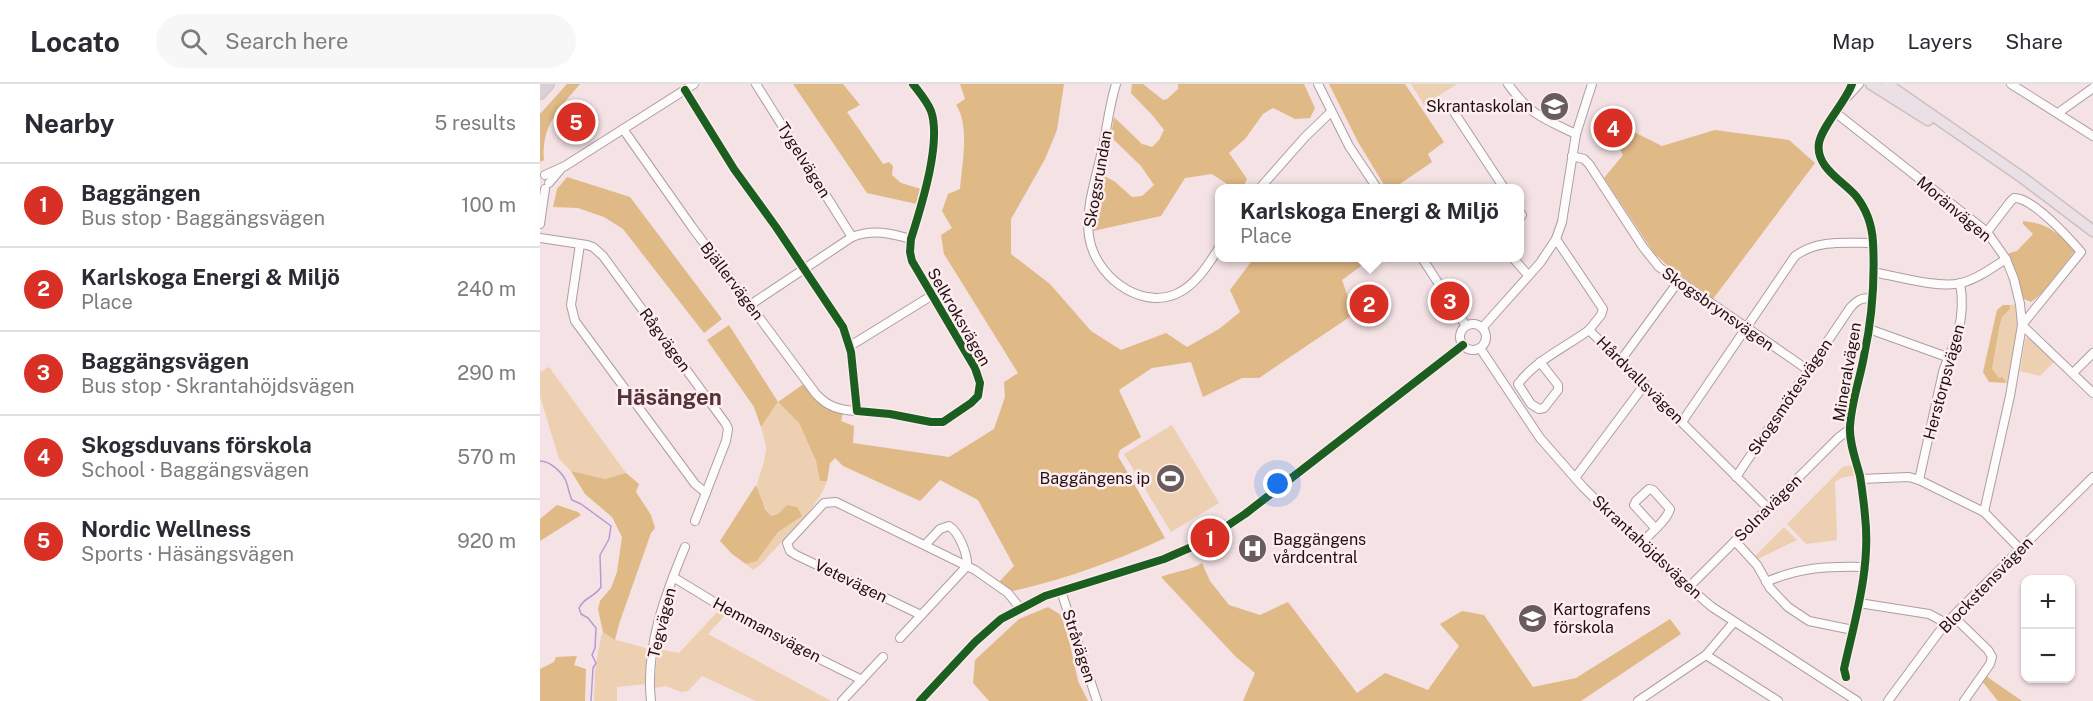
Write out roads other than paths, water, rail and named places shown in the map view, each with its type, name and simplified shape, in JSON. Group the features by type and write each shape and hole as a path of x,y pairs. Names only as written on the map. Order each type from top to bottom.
{"highway":[{"path":"540,93 548,84"}],"main road":[{"path":"1871,84 1975,149 1986,153"},
{"path":"1887,84 2057,202 2093,231"}],"street":[{"path":"540,224 544,182 565,166 694,84"},
{"name":"Tygelvägen","path":"756,84 852,237"},
{"name":"Selkroksvägen","path":"857,411 890,414 937,423 949,419 978,396 980,384 975,368 931,296 912,261 910,252 911,239 933,155 935,131 931,111 912,84"},
{"name":"Skogsrundan","path":"1116,84 1089,221 1091,246 1103,270 1115,281 1136,294 1146,297 1165,297 1175,295 1191,284 1215,254"},
{"path":"1318,84 1331,112 1374,184"},
{"path":"1509,84 1519,99 1534,113 1576,134"},
{"path":"1482,328 1556,239 1562,222 1576,134 1592,84"},
{"name":"Mineralvägen","path":"1846,677 1844,669 1859,603 1864,567 1865,518 1850,429 1869,329 1873,243 1872,229 1863,206 1821,160 1819,141 1852,84"},
{"name":"Mineralvägen","path":"1847,96 1859,84"},
{"path":"2012,84 2093,136"},
{"path":"2058,113 2093,88"},
{"path":"685,90 734,169 839,320 850,346 857,411"},
{"path":"1450,106 1501,184"},
{"path":"1264,184 1305,137 1331,112"},
{"name":"Moränvägen","path":"1836,113 1987,232 2006,259 2018,292 2022,325 2010,396 1984,512"},
{"name":"Bjällervägen","path":"623,129 750,305 822,400 837,409 857,411"},
{"name":"Skogsbrynsvägen","path":"1572,156 1584,159 1589,164 1652,260 1678,282 1808,370"},
{"path":"1987,232 2010,202 2020,197 2039,211 2081,252 2022,325 2093,393"},
{"path":"750,305 852,237 877,231 911,239"},
{"name":"Rågvägen","path":"540,238 593,247 603,256 726,424 728,429 726,441 695,521"},
{"name":"Hårdvallsvägen","path":"1556,239 1603,309 1589,330 1646,384 1768,508"},
{"path":"1682,422 1790,262 1803,250 1828,243 1873,243"},
{"path":"580,244 571,305 575,321 695,484 706,493"},
{"path":"1873,272 1948,285 1960,284 2006,259"},
{"path":"1425,262 1466,326"},
{"path":"1517,262 1528,275"},
{"path":"1621,360 1678,282"},
{"name":"Herstorpsvägen","path":"1919,480 1947,357 1960,325 1962,299 1960,284"},
{"path":"850,346 931,296"},
{"name":"Skogsmötesvägen","path":"1736,477 1856,301 1871,297"},
{"path":"1474,324 1482,328 1487,337 1485,344 1472,350 1462,345 1460,335 1466,326 1474,324"},
{"path":"1869,329 1947,357"},
{"path":"1540,362 1558,385 1558,390 1544,408 1539,409 1531,404 1518,384 1540,362 1589,330"},
{"path":"920,701 982,635 1001,619 1020,608 1061,591 1164,559 1203,542 1245,514 1462,345"},
{"name":"Skrantahöjdsvägen","path":"1480,348 1540,438 1575,478 1641,544 1688,588 1734,622 1857,701"},
{"path":"2073,373 2093,353"},
{"path":"1575,478 1646,384"},
{"name":"Solnavägen","path":"1688,588 1838,438 1850,429"},
{"path":"1860,479 1909,477 1919,480 1984,512 2020,549"},
{"name":"Blockstensvägen","path":"1888,701 1950,620 2093,477"},
{"path":"1641,544 1669,513 1670,508 1653,490 1649,489 1636,501 1634,506 1655,528"},
{"name":"Vetevägen","path":"921,615 796,555 790,551 787,543 824,504 831,501 925,545"},
{"path":"900,638 967,566 966,555 955,531 950,526 940,529 925,545 967,566 1008,592 1020,608"},
{"path":"1735,542 1757,565 1778,598 1799,615 1816,623 1853,630"},
{"name":"Tegvägen","path":"651,701 653,646 685,547"},
{"path":"1766,582 1795,571 1811,568 1864,567"},
{"name":"Hemmansvägen","path":"674,577 754,627 862,680"},
{"name":"Stråvägen","path":"1061,591 1097,701"},
{"path":"1859,603 1929,614 1950,620 1992,657 1964,701"},
{"path":"1644,699 1706,655 1734,622"},
{"path":"1706,655 1778,701"},
{"path":"842,701 883,657"}],"waterway":[{"path":"540,461 552,465 562,474 572,500 611,526 609,539 600,555 601,587 579,608 581,614 588,618 596,628 595,648 592,655 596,663 593,668 591,701"}],"place":[{"name":"Skrantaskolan","path":"1554,106"},
{"name":"Nordic Wellness","path":"576,122"},
{"name":"Skogsduvans förskola","path":"1613,128"},
{"name":"Baggängsvägen","path":"1450,301"},
{"name":"Karlskoga Energi & Miljö","path":"1369,304"},
{"name":"Baggängens ip","path":"1171,478"},
{"name":"Baggängen","path":"1210,538"},
{"name":"Baggängens vårdcentral","path":"1252,548"},
{"name":"Kartografens förskola","path":"1532,618"}],"district":[{"name":"Häsängen","path":"669,397"}]}
